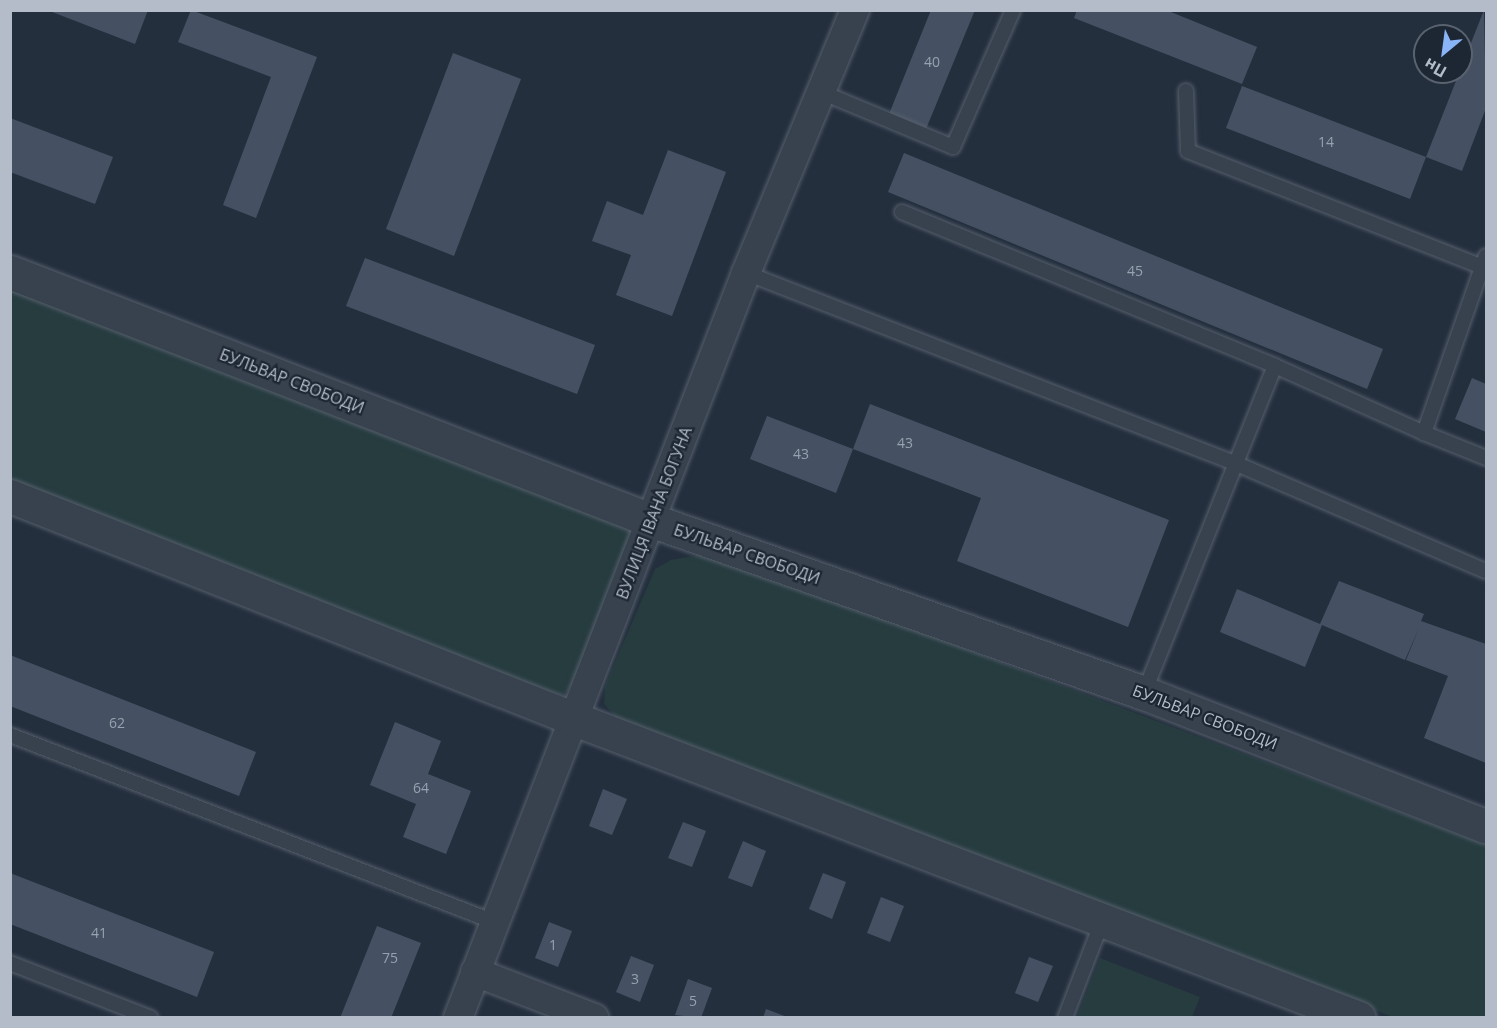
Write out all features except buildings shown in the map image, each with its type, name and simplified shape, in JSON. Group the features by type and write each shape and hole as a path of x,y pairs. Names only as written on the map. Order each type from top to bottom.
{"street":[{"name":"ВУЛИЦЯ ІВАНА БОГУНА","path":"458,1017 492,921 653,521 746,273 855,10"},
{"name":"БУЛЬВАР СВОБОДИ","path":"10,272 653,521 1144,693 1486,826"},
{"path":"10,496 572,718 1359,1017"},
{"path":"475,972 594,1017"}],"lane":[{"path":"821,92 953,147 1013,10"},
{"path":"1186,91 1188,151 1484,262 1424,434"},
{"path":"902,212 1275,366 1424,434 1486,458"},
{"path":"746,273 1237,464 1486,571"},
{"path":"1144,693 1275,366"},
{"path":"10,735 492,921"},
{"path":"1065,1017 1103,918"},
{"path":"10,963 150,1017"}],"green space":[{"path":"10,284 629,524 634,531 575,682 564,695 546,691 11,484"},
{"path":"710,553 1486,845 1486,1017 1393,1017 623,725 604,704 605,686 655,569 671,560"},
{"path":"1100,958 1200,997 1192,1017 1077,1017"}]}
